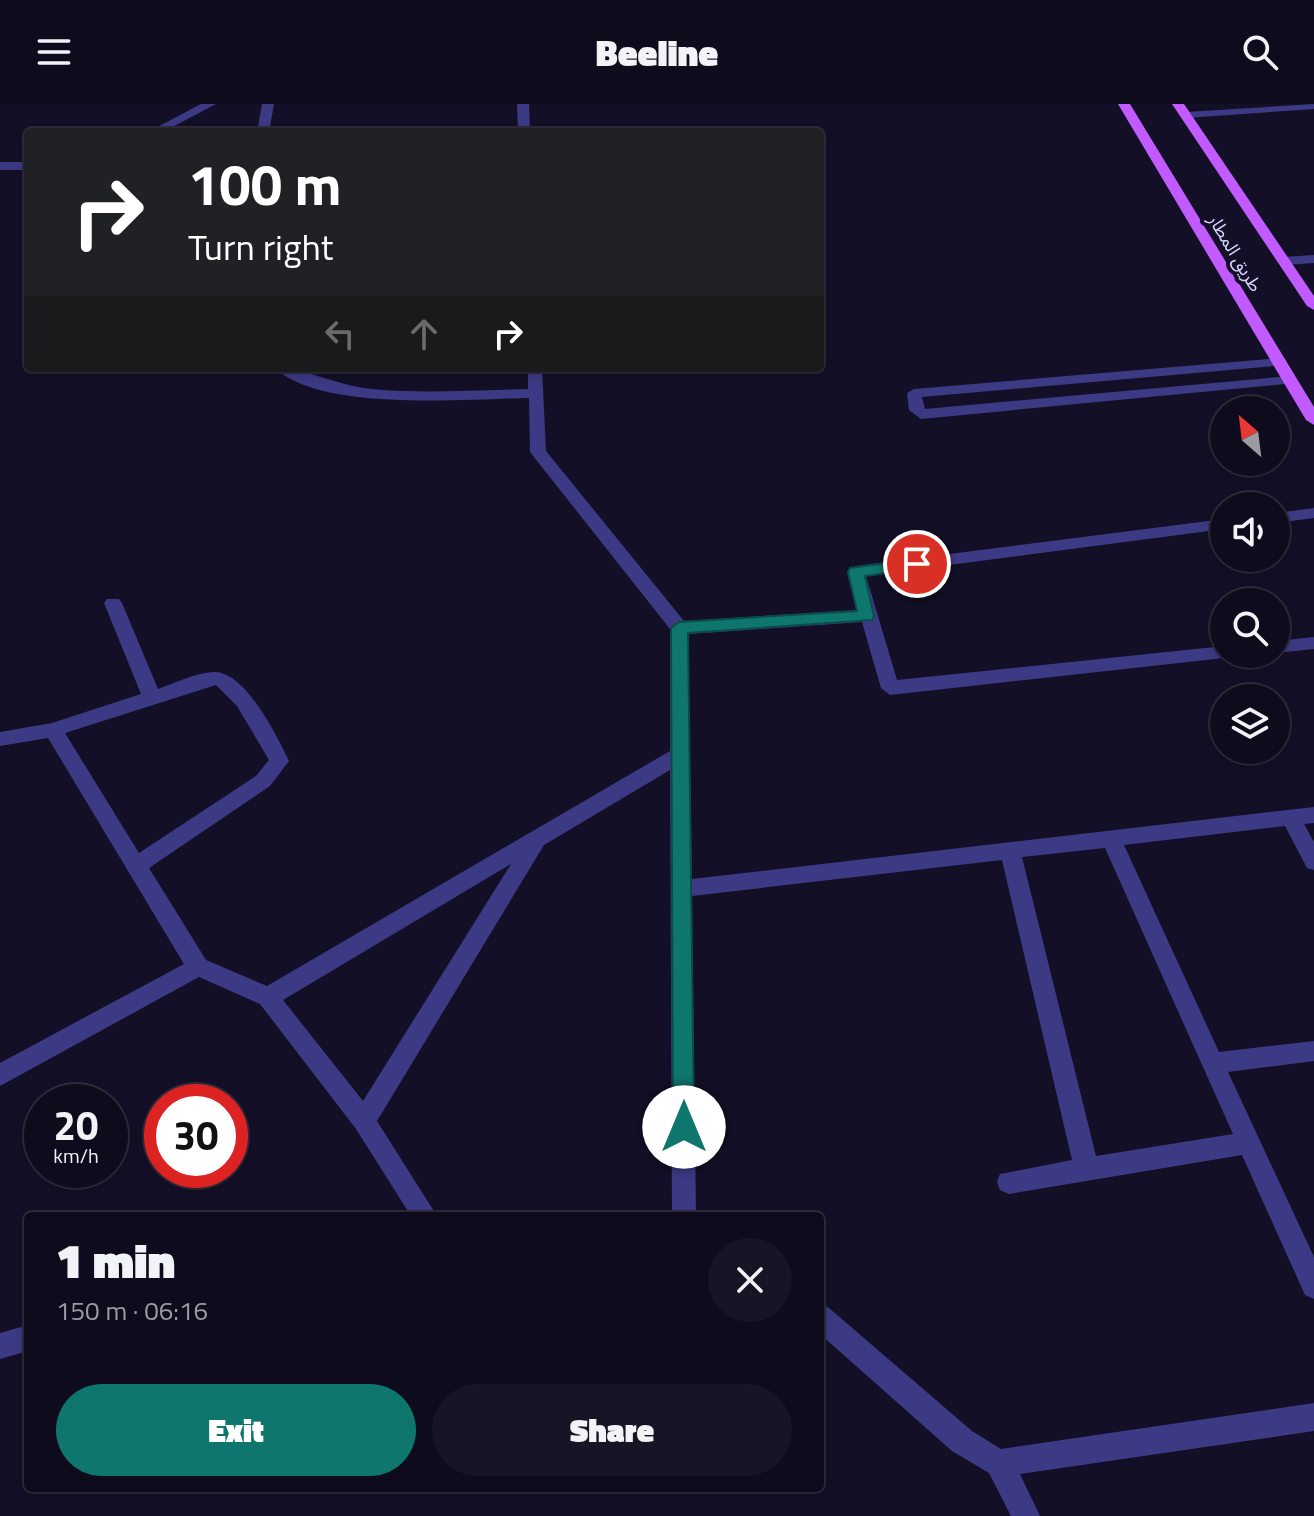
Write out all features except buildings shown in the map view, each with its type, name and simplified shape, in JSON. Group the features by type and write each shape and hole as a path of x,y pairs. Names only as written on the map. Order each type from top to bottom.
{"main road":[{"name":"طريق المطار","path":"1124,104 1314,420"},
{"name":"طريق المطار","path":"1182,110 1314,306"}],"street":[{"path":"162,128 210,104"},
{"path":"264,128 268,104"},
{"path":"523,104 524,128"},
{"path":"1182,110 1314,106"},
{"path":"0,166 24,166"},
{"path":"1284,261 1314,259"},
{"path":"1280,362 914,393 917,410 921,414 1290,380"},
{"path":"288,372 298,378 341,389 389,393 536,393"},
{"path":"535,372 538,452 679,628 684,1212"},
{"path":"1009,383 1020,405"},
{"path":"1290,516 1314,513"},
{"path":"1210,526 856,572 866,616 890,688 1210,654"},
{"path":"113,603 152,697"},
{"path":"679,628 866,616"},
{"path":"1290,646 1314,643"},
{"path":"0,739 53,730 218,678 231,685 279,761 263,781 137,865"},
{"path":"53,730 198,967 268,997 364,1121 422,1212"},
{"path":"268,997 680,755"},
{"path":"681,889 1314,815"},
{"path":"1291,818 1314,862"},
{"path":"1111,839 1314,1286"},
{"path":"364,1121 536,841"},
{"path":"1010,850 1087,1170"},
{"path":"0,1075 198,967"},
{"path":"1212,1063 1314,1051"},
{"path":"1009,1182 1249,1143"},
{"path":"824,1320 962,1441 999,1463 1026,1516"},
{"path":"0,1345 24,1339"},
{"path":"999,1463 1314,1417"}],"route":[{"path":"684,1127 679,628 866,616 856,572 917,564"}]}
